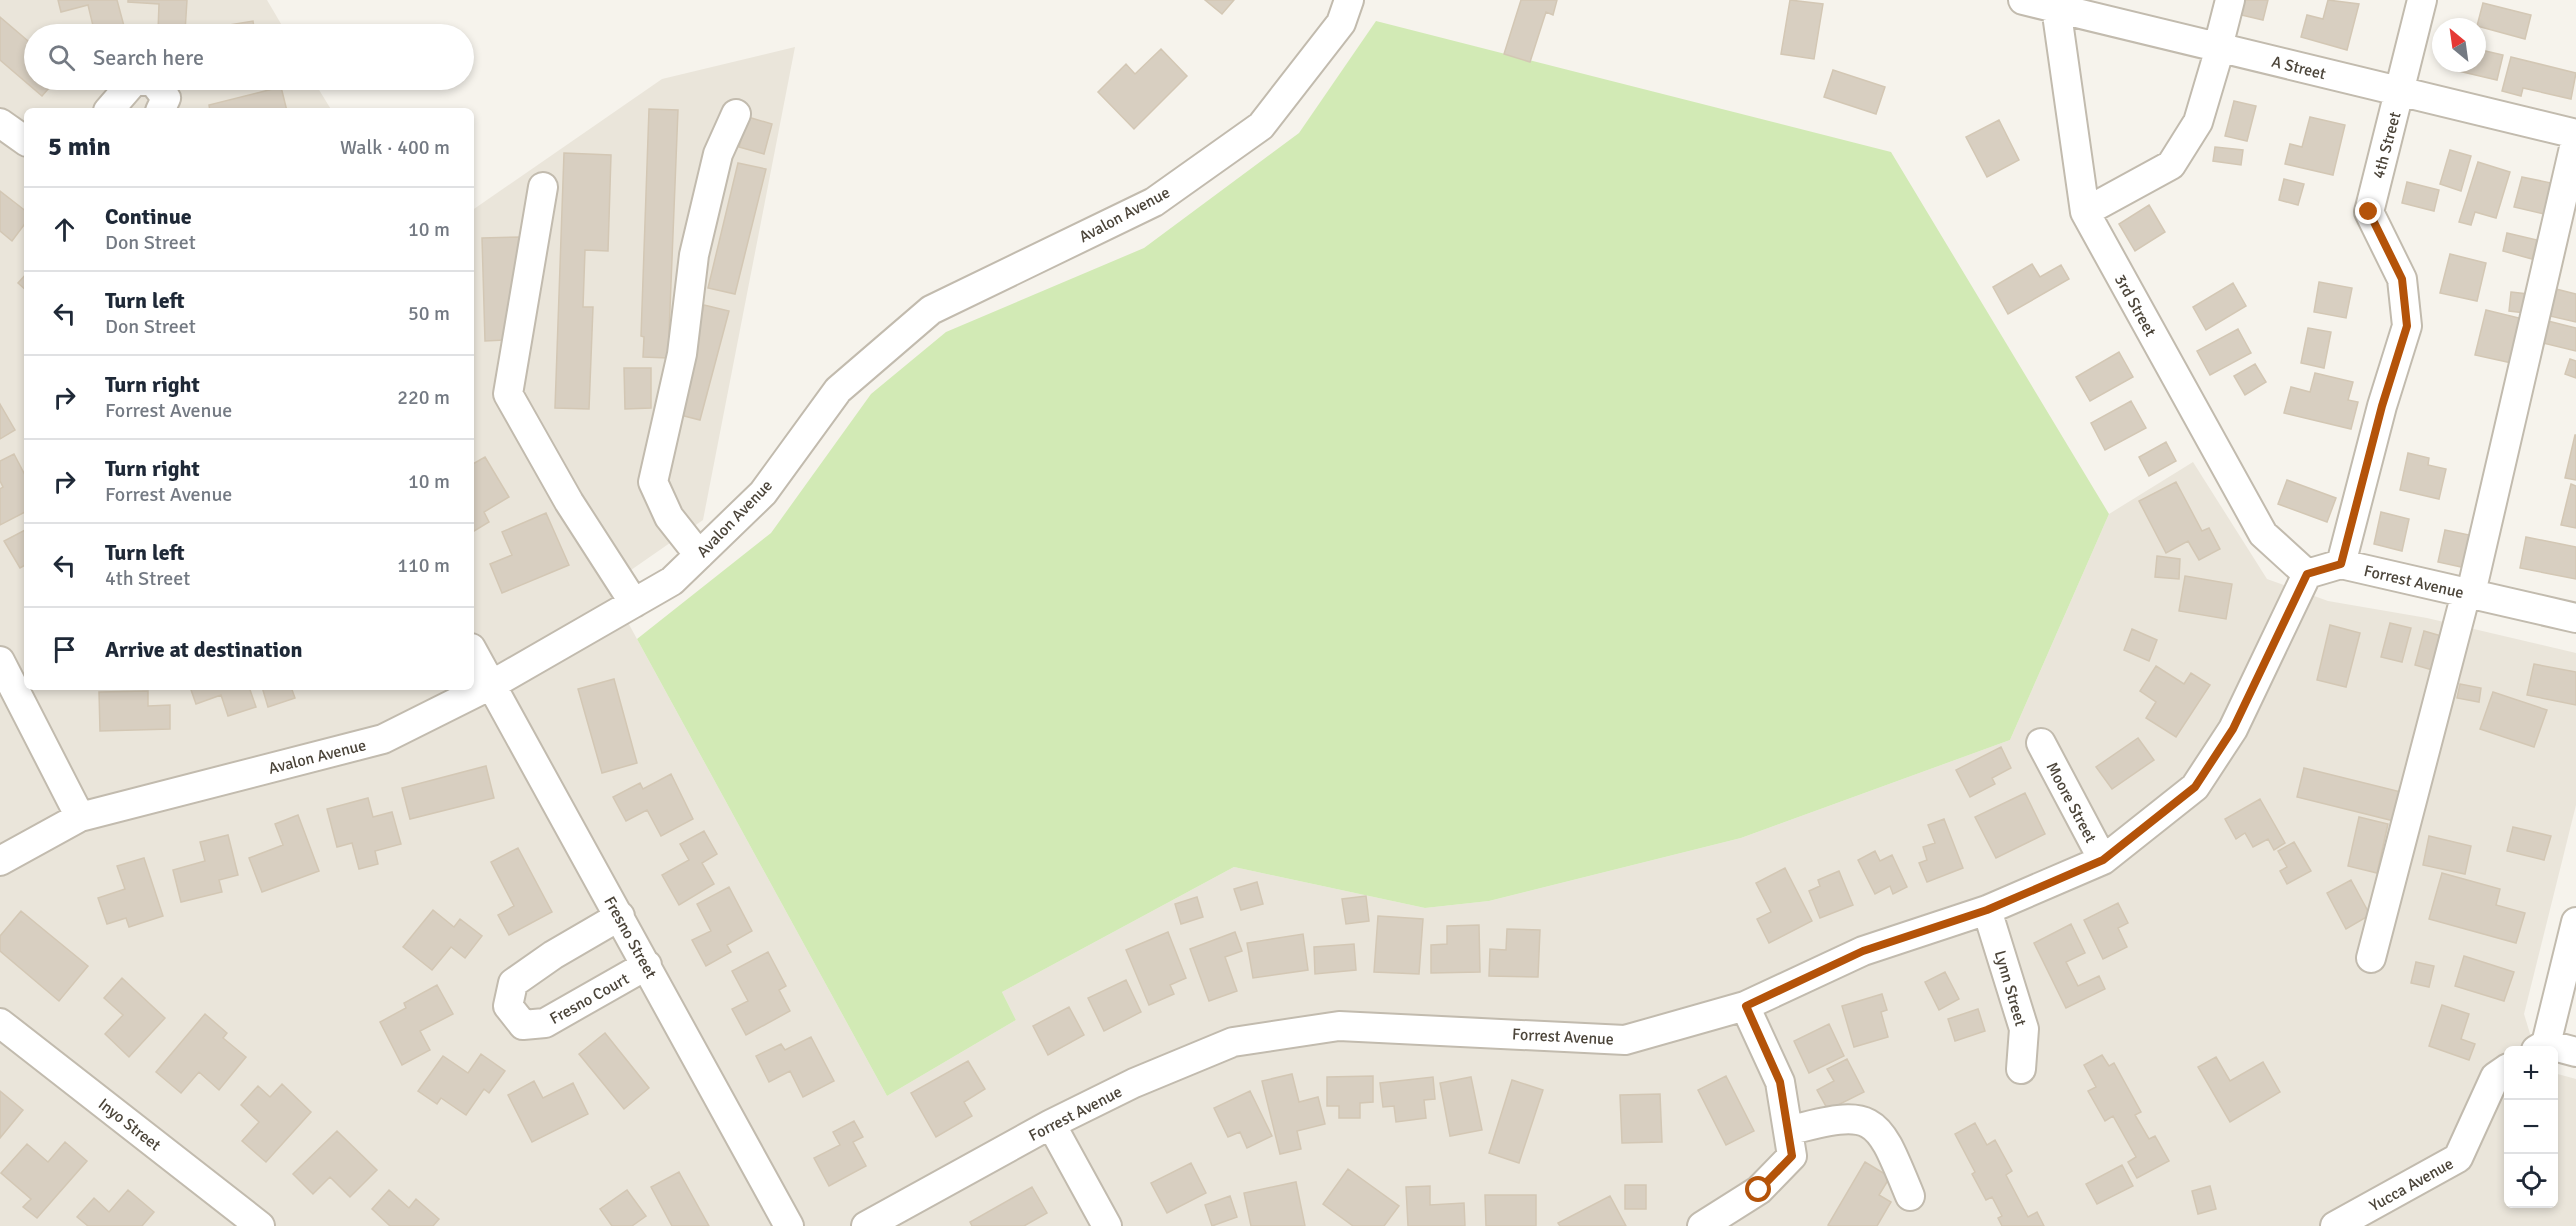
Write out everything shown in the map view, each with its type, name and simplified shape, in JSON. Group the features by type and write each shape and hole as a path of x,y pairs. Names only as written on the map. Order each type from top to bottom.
{"street":[{"name":"Avalon Avenue","path":"0,861 80,817 383,739 493,684 672,581 763,493 838,390 931,310 1154,202 1261,126 1341,23 1349,0"},
{"name":"A Street","path":"2023,0 2055,4 2219,48 2576,134"},
{"path":"2085,212 2171,165 2198,122 2230,0"},
{"name":"4th Street","path":"2341,564 2382,406 2407,326 2402,279 2369,212 2422,0"},
{"name":"3rd Street","path":"2055,4 2085,212 2263,534 2307,574"},
{"path":"111,108 126,90"},
{"path":"160,90 166,98 161,108"},
{"path":"699,555 669,517 653,482 682,354 694,255 718,153 736,114"},
{"path":"0,123 24,140"},
{"path":"2371,958 2468,593 2576,139"},
{"path":"543,187 508,394 568,502 634,603"},
{"name":"Forrest Avenue","path":"866,1226 1052,1124 1134,1083 1233,1042 1340,1026 1625,1040 1746,1006 1863,951 1987,910 2103,860 2195,787 2233,729 2307,574 2341,564 2576,618"},
{"name":"Fresno Street","path":"474,653 789,1226"},
{"path":"0,661 80,817"},
{"name":"Moore Street","path":"2041,743 2103,860"},
{"name":"Lynn Street","path":"1987,910 2024,1029 2021,1069"},
{"name":"Fresno Court","path":"620,916 553,955 513,983 508,1006 523,1025 545,1023 647,965"},
{"path":"2541,1046 2576,922"},
{"path":"1702,1226 1759,1190 1792,1156 1780,1082 1746,1006"},
{"name":"Inyo Street","path":"0,1023 260,1226"},
{"path":"2558,1049 2576,1052"},
{"name":"Yucca Avenue","path":"2335,1226 2458,1158 2495,1077 2504,1071"},
{"path":"1788,1131 1823,1122 1851,1119 1868,1122 1881,1131 1910,1196"},
{"path":"1052,1124 1107,1226"}],"shaded area":[{"path":"0,0 267,0 281,24 24,24 24,90 319,90 330,108 24,108 24,690 474,690 474,209 662,79 795,47 703,520 608,586 887,1096 1016,1020 1002,992 1234,867 1425,908 1489,901 1741,838 2010,740 2109,514 2193,462 2267,579 2328,601 2427,618 2576,653 2576,805 2524,1014 2534,1046 2504,1046 2504,1208 2558,1208 2558,1074 2576,1079 2576,1226 0,1226"}],"green space":[{"path":"1376,21 1891,152 2109,514 2010,740 1741,838 1489,901 1425,908 1234,867 1002,992 1016,1020 887,1096 637,639 771,533 871,394 946,332 1144,248 1299,133"}],"building":[{"path":"58,0 117,0 123,24 93,24 88,5 61,12"},
{"path":"128,0 187,0 186,24 158,24 159,4 128,2"},
{"path":"1205,0 1234,0 1222,14"},
{"path":"1521,0 1557,0 1553,15 1546,12 1530,62 1504,54"},
{"path":"1790,0 1823,4 1814,59 1781,54"},
{"path":"2241,0 2268,0 2263,20 2237,14"},
{"path":"2328,0 2359,4 2347,50 2301,37 2307,15 2323,19"},
{"path":"2483,3 2531,15 2525,39 2486,28 2486,18 2479,18"},
{"path":"0,17 24,37 24,81 0,60"},
{"path":"253,21 253,24 235,24"},
{"path":"1161,49 1187,76 1134,129 1098,92 1126,64 1135,74"},
{"path":"2486,51 2503,55 2497,80 2463,72 2486,72"},
{"path":"2511,57 2576,73 2571,99 2523,88 2521,96 2502,91"},
{"path":"1833,70 1885,87 1876,114 1824,97"},
{"path":"35,90 47,90 42,96"},
{"path":"269,90 282,90 286,108 210,108 209,105"},
{"path":"2234,101 2256,106 2247,141 2225,136"},
{"path":"649,109 678,110 668,358 643,357 644,337 641,336"},
{"path":"748,117 772,124 764,154 739,147"},
{"path":"2310,117 2345,125 2333,175 2285,164 2290,144 2302,147"},
{"path":"1999,120 2019,160 1987,177 1966,137"},
{"path":"2215,147 2243,150 2241,165 2213,161"},
{"path":"2450,150 2471,156 2461,191 2440,184"},
{"path":"564,153 611,155 608,251 585,250 583,307 593,307 589,409 555,408"},
{"path":"2478,162 2510,172 2496,218 2475,212 2471,225 2459,222"},
{"path":"738,163 766,169 735,294 708,288"},
{"path":"2522,177 2551,183 2544,214 2514,207"},
{"path":"2284,179 2304,184 2298,205 2279,200"},
{"path":"2407,182 2439,190 2434,211 2402,203"},
{"path":"0,191 24,210 24,225 12,241 0,231"},
{"path":"2149,205 2165,232 2135,251 2119,224"},
{"path":"2507,233 2537,240 2532,259 2503,251"},
{"path":"523,237 526,339 485,341 482,238"},
{"path":"2450,254 2486,263 2477,301 2440,293"},
{"path":"2032,264 2040,277 2061,265 2069,279 2008,314 1993,287"},
{"path":"24,276 24,288 18,283"},
{"path":"2319,282 2352,288 2346,318 2314,312"},
{"path":"2233,283 2246,306 2206,330 2193,307"},
{"path":"2556,289 2576,294 2576,322 2550,316"},
{"path":"2511,292 2528,294 2525,313 2509,311"},
{"path":"704,305 729,311 700,420 676,414"},
{"path":"2486,310 2523,319 2512,363 2475,355"},
{"path":"2544,320 2576,328 2576,351 2539,342"},
{"path":"2308,328 2331,332 2324,368 2301,363"},
{"path":"2238,329 2251,353 2210,375 2197,351"},
{"path":"2119,352 2133,377 2090,401 2076,377"},
{"path":"2570,359 2576,361 2576,378 2565,374"},
{"path":"2255,364 2266,382 2245,395 2234,376"},
{"path":"624,368 651,368 651,408 625,409"},
{"path":"2315,373 2353,382 2348,400 2358,402 2351,429 2284,413 2291,387 2310,392"},
{"path":"2131,401 2146,428 2105,450 2091,423"},
{"path":"0,404 15,430 0,439"},
{"path":"2576,435 2576,480 2565,478"},
{"path":"2166,442 2176,461 2149,476 2139,457"},
{"path":"2408,453 2429,458 2428,465 2446,469 2439,499 2400,490"},
{"path":"14,454 24,473 24,513 0,525 0,489 3,487 0,481 0,461"},
{"path":"485,457 509,497 484,512 489,522 474,531 474,463"},
{"path":"2287,480 2336,498 2327,522 2278,504"},
{"path":"2176,482 2202,531 2209,528 2220,549 2199,560 2188,541 2166,553 2139,501"},
{"path":"2571,484 2576,486 2576,528 2561,525"},
{"path":"2381,512 2409,519 2402,551 2374,544"},
{"path":"546,513 569,565 502,593 490,564 512,555 502,532"},
{"path":"2445,530 2474,536 2466,568 2438,562"},
{"path":"24,531 24,566 20,568 4,541"},
{"path":"2526,537 2576,547 2576,579 2520,568"},
{"path":"2157,556 2180,559 2179,579 2155,577"},
{"path":"2185,576 2232,584 2226,619 2179,611"},
{"path":"2390,623 2411,628 2402,662 2381,657"},
{"path":"2330,625 2360,633 2346,687 2317,680"},
{"path":"2132,629 2157,640 2149,661 2124,650"},
{"path":"2424,631 2445,637 2436,671 2415,665"},
{"path":"2534,664 2576,672 2576,705 2527,695"},
{"path":"2156,666 2184,684 2191,673 2210,685 2176,737 2146,718 2156,702 2140,691"},
{"path":"614,679 637,763 602,773 578,689"},
{"path":"2460,684 2481,688 2479,702 2457,698"},
{"path":"191,690 250,690 256,707 228,716 221,695 196,704"},
{"path":"263,690 292,690 295,698 268,707"},
{"path":"148,691 148,706 170,705 170,729 100,731 99,692"},
{"path":"2493,692 2547,710 2534,747 2480,729"},
{"path":"2138,738 2154,760 2112,789 2096,767"},
{"path":"2001,747 2011,768 1992,778 1995,784 1970,797 1956,770"},
{"path":"486,766 494,798 410,819 402,788"},
{"path":"2304,768 2401,792 2394,821 2297,797"},
{"path":"671,774 693,819 661,836 647,810 626,821 613,797 640,783 643,789"},
{"path":"2025,793 2045,834 1996,858 1975,817"},
{"path":"368,798 373,817 392,812 401,844 375,851 378,864 359,869 352,843 337,847 327,809"},
{"path":"2260,799 2285,843 2274,850 2268,839 2253,847 2245,833 2236,839 2225,819"},
{"path":"298,815 319,871 262,892 249,858 283,845 275,824"},
{"path":"2359,817 2388,824 2377,873 2348,866"},
{"path":"1944,819 1963,868 1927,882 1919,863 1927,860 1923,847 1935,843 1928,825"},
{"path":"2513,827 2551,836 2544,860 2507,851"},
{"path":"704,831 717,854 702,863 714,884 679,905 662,875 689,860 680,844"},
{"path":"228,835 238,875 219,880 222,892 181,902 173,870 205,861 200,842"},
{"path":"2429,836 2471,846 2465,874 2423,865"},
{"path":"2294,842 2311,871 2287,884 2280,871 2287,867 2278,851"},
{"path":"518,848 552,912 509,935 498,915 514,906 491,862"},
{"path":"1875,851 1880,861 1892,855 1907,887 1893,894 1890,886 1875,894 1858,860"},
{"path":"144,858 163,916 129,927 126,918 107,924 98,898 125,889 117,866"},
{"path":"1785,868 1812,921 1769,943 1757,919 1771,912 1756,883"},
{"path":"1839,871 1853,905 1820,918 1809,891 1820,886 1818,880"},
{"path":"2442,873 2500,889 2496,905 2525,913 2516,943 2429,919"},
{"path":"2351,880 2370,915 2346,929 2327,893"},
{"path":"1257,882 1263,904 1241,910 1234,889"},
{"path":"729,887 752,931 727,945 731,952 706,966 692,940 711,931 697,904"},
{"path":"1366,896 1369,921 1346,924 1342,899"},
{"path":"1197,897 1203,917 1181,924 1175,904"},
{"path":"2118,903 2128,923 2118,928 2127,947 2103,959 2084,920"},
{"path":"433,910 454,927 460,919 482,936 465,958 451,947 432,970 403,947"},
{"path":"21,911 88,966 59,1001 0,951 0,936"},
{"path":"1378,916 1423,919 1419,974 1374,972"},
{"path":"2071,924 2085,953 2066,962 2078,986 2099,976 2105,989 2066,1008 2034,943"},
{"path":"1479,925 1480,972 1431,973 1431,945 1447,944 1447,926"},
{"path":"1507,929 1540,930 1538,977 1489,976 1490,949 1506,950"},
{"path":"1168,932 1186,978 1170,985 1174,994 1149,1005 1126,950"},
{"path":"1235,932 1242,951 1225,957 1237,991 1209,1001 1190,949"},
{"path":"1303,934 1308,970 1253,978 1247,943"},
{"path":"1354,944 1356,970 1315,974 1314,947"},
{"path":"768,952 786,986 779,990 790,1011 746,1035 732,1009 748,1001 732,971"},
{"path":"2464,956 2514,972 2504,1001 2455,986"},
{"path":"2416,962 2434,966 2429,987 2411,983"},
{"path":"1945,972 1959,999 1939,1010 1925,982"},
{"path":"122,978 165,1018 129,1057 105,1034 123,1015 104,998"},
{"path":"1126,980 1141,1012 1104,1031 1088,998"},
{"path":"437,985 453,1014 420,1031 430,1050 402,1065 380,1022 406,1008 404,1003"},
{"path":"1882,994 1887,1010 1881,1012 1888,1037 1854,1047 1842,1006"},
{"path":"2442,1005 2469,1014 2461,1039 2475,1044 2469,1060 2429,1046"},
{"path":"1069,1007 1084,1035 1048,1055 1033,1026"},
{"path":"1978,1009 1985,1031 1955,1041 1948,1019"},
{"path":"205,1014 227,1033 223,1038 246,1057 219,1090 199,1072 181,1093 156,1072"},
{"path":"1829,1024 1844,1056 1809,1073 1794,1041"},
{"path":"605,1033 649,1088 624,1109 579,1054"},
{"path":"811,1037 834,1081 803,1097 790,1071 769,1082 756,1056 781,1044 785,1050"},
{"path":"481,1054 505,1071 489,1093 484,1089 466,1115 441,1098 437,1104 418,1091 443,1056 468,1073"},
{"path":"2102,1055 2109,1066 2114,1063 2141,1112 2135,1115 2149,1139 2155,1136 2169,1161 2137,1178 2128,1162 2136,1157 2113,1116 2105,1121 2088,1091 2096,1087 2084,1065"},
{"path":"2216,1057 2230,1081 2263,1062 2280,1092 2230,1122 2198,1067"},
{"path":"1847,1059 1864,1092 1828,1110 1817,1090 1834,1081 1827,1069"},
{"path":"968,1061 985,1089 964,1102 972,1116 936,1137 911,1093"},
{"path":"1292,1074 1299,1102 1318,1097 1325,1124 1297,1131 1301,1149 1280,1154 1262,1081"},
{"path":"1373,1076 1373,1102 1360,1103 1360,1118 1339,1118 1339,1106 1327,1106 1327,1077"},
{"path":"1726,1076 1754,1131 1726,1145 1698,1090"},
{"path":"1433,1077 1435,1099 1424,1100 1426,1118 1396,1122 1394,1106 1383,1107 1380,1083"},
{"path":"1471,1077 1482,1130 1450,1136 1440,1083"},
{"path":"1512,1080 1543,1090 1519,1163 1489,1153"},
{"path":"534,1081 543,1098 573,1083 588,1114 532,1142 508,1095"},
{"path":"282,1084 311,1112 266,1162 242,1141 259,1122 241,1105 258,1086 270,1097"},
{"path":"0,1091 23,1110 0,1138"},
{"path":"1250,1091 1272,1136 1247,1148 1240,1132 1228,1137 1214,1108"},
{"path":"1660,1094 1662,1142 1622,1143 1620,1095"},
{"path":"854,1121 863,1137 853,1142 866,1166 829,1186 814,1158 840,1145 833,1132"},
{"path":"1975,1123 1987,1145 1995,1140 2012,1171 2006,1175 2028,1217 2037,1212 2044,1226 2002,1226 1998,1218 2002,1216 1992,1197 1986,1200 1972,1174 1975,1172 1955,1134"},
{"path":"337,1131 377,1170 350,1197 330,1177 313,1194 293,1174"},
{"path":"65,1142 87,1161 37,1218 23,1207 31,1199 1,1173 27,1144 48,1162"},
{"path":"1865,1162 1890,1177 1879,1195 1891,1202 1877,1226 1828,1225"},
{"path":"1191,1163 1206,1193 1167,1213 1151,1183"},
{"path":"2122,1165 2133,1186 2097,1204 2086,1184"},
{"path":"1348,1169 1399,1206 1384,1226 1353,1226 1323,1204"},
{"path":"679,1172 709,1226 672,1226 651,1187"},
{"path":"1296,1182 1305,1226 1251,1226 1244,1193"},
{"path":"1625,1185 1646,1185 1646,1209 1625,1209"},
{"path":"1430,1186 1430,1205 1464,1203 1465,1226 1408,1226 1406,1187"},
{"path":"2210,1186 2216,1209 2198,1214 2192,1191"},
{"path":"1032,1187 1047,1213 1024,1226 972,1226 970,1222"},
{"path":"128,1190 154,1212 142,1226 88,1226 77,1217 94,1198 109,1212"},
{"path":"389,1190 409,1208 416,1199 439,1219 433,1226 390,1226 372,1209"},
{"path":"627,1190 646,1216 632,1226 612,1226 600,1209"},
{"path":"1485,1195 1536,1195 1536,1226 1486,1226"},
{"path":"1230,1196 1237,1217 1212,1226 1205,1205"},
{"path":"1610,1196 1626,1226 1560,1226 1558,1223"}],"route":[{"path":"1759,1190 1792,1156 1780,1082 1746,1006 1863,951 1987,910 2103,860 2195,787 2233,729 2307,574 2341,564 2382,406 2407,326 2402,279 2369,212"}]}
